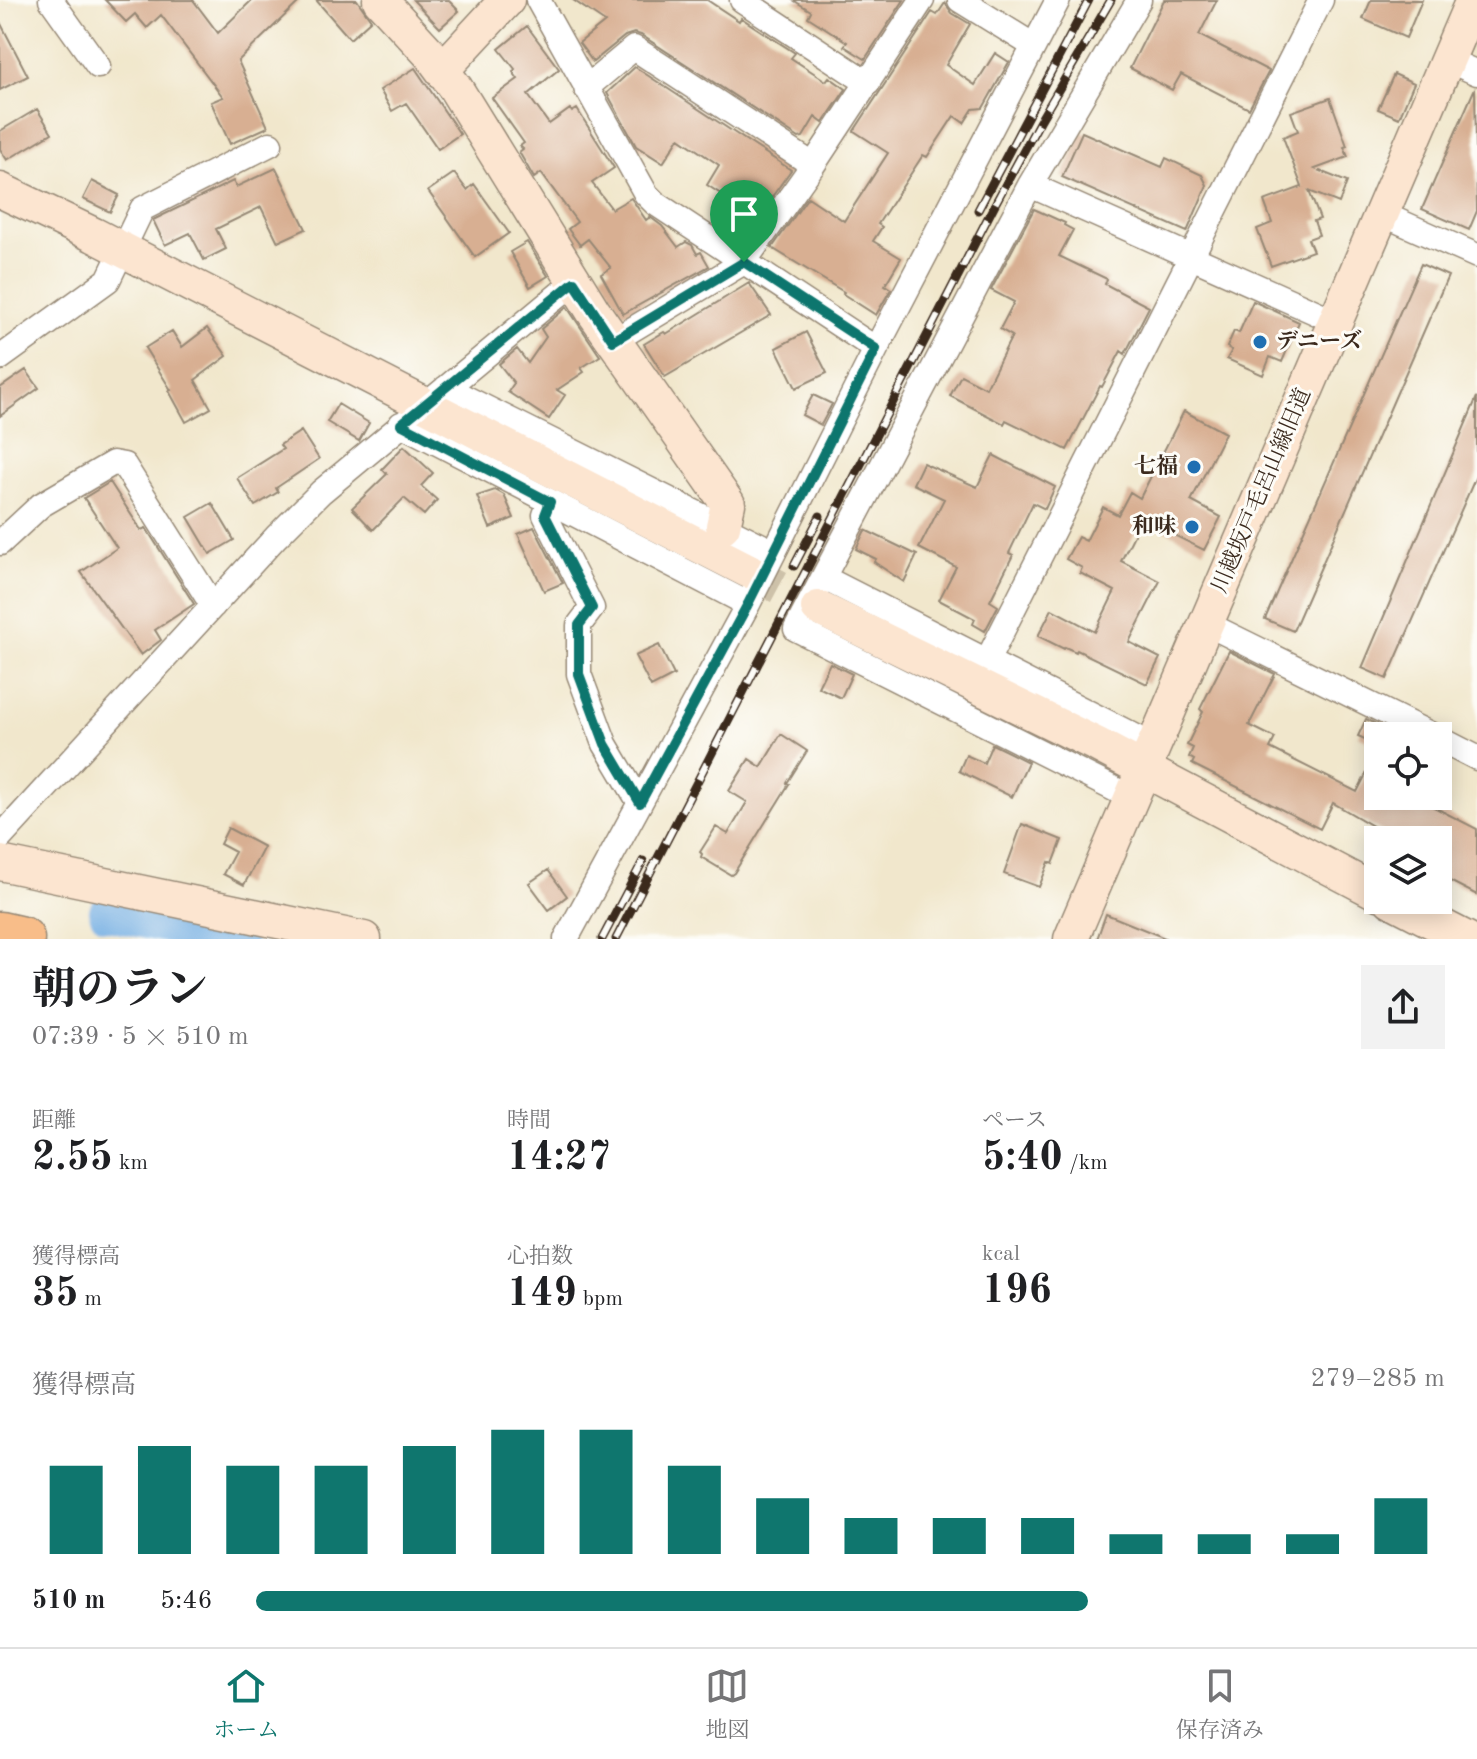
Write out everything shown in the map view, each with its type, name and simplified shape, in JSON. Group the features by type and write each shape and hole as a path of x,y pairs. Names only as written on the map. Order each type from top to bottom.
{"highway":[{"path":"0,934 22,939"}],"street":[{"path":"51,0 98,66"},
{"path":"380,0 442,70 481,126 574,282 728,504 723,526"},
{"path":"442,70 507,0"},
{"path":"538,0 646,194 655,203 876,349"},
{"path":"742,0 868,83"},
{"path":"613,341 744,262 813,165 922,0"},
{"path":"960,0 1034,46"},
{"path":"566,939 640,803 1058,0"},
{"path":"821,593 1030,185 1139,0"},
{"path":"987,661 1321,0"},
{"name":"川越坂戸毛呂山線旧道","path":"1071,939 1380,213 1462,66 1473,0"},
{"path":"586,88 634,48 813,165"},
{"path":"0,358 108,280 142,209 270,144"},
{"path":"1030,185 1335,321"},
{"path":"0,190 123,250 757,576"},
{"path":"1380,213 1477,256"},
{"path":"0,838 321,492 574,282"},
{"path":"424,406 723,526 757,576"},
{"path":"424,406 550,502 757,576"},
{"path":"0,543 41,505 113,463 124,465 213,606"},
{"path":"550,502 545,515 592,608 579,625 579,674 605,744 640,803"},
{"path":"821,593 987,661 1142,771"},
{"path":"821,593 1142,771 1364,886"},
{"path":"1205,623 1406,722"},
{"path":"1452,741 1474,747"},
{"path":"0,863 364,939"},
{"path":"1418,914 1467,939"}],"building":[{"path":"105,0 193,0 218,33 252,0 301,0 238,61 268,127 230,144 211,102 223,97 161,15 147,28 135,14 126,22"},
{"path":"316,0 357,0 371,20 350,39"},
{"path":"413,0 448,0 459,11 440,28"},
{"path":"573,0 707,0 795,53 791,58 826,81 829,77 846,89 823,123 815,117 803,137 799,138 641,35 634,33 625,36 593,62 579,43 605,22"},
{"path":"793,0 904,0 865,59 844,46 847,42 808,17 811,11"},
{"path":"1164,0 1217,0 1199,35 1269,71 1249,109 1181,74 1172,90 1130,68"},
{"path":"1371,0 1422,0 1406,38 1363,19"},
{"path":"945,3 952,13 970,24 946,65 975,85 995,53 1009,62 983,108 973,109 964,123 954,116 927,157 923,155 878,224 882,227 873,241 901,258 885,285 891,289 876,315 772,248 808,197 844,221 888,153 854,131 932,12 937,15"},
{"path":"0,22 28,76 0,90"},
{"path":"527,26 559,69 528,95 549,124 570,109 572,112 577,109 614,168 592,183 612,209 631,198 646,220 650,217 662,226 678,247 686,242 692,245 697,254 701,252 709,266 623,314 601,274 611,268 588,239 580,245 568,229 577,222 541,173 534,178 519,152 524,143 492,98 518,79 513,72 515,69 499,49"},
{"path":"635,67 791,170 749,229 722,210 730,200 707,185 719,165 679,138 663,163 636,146 607,93"},
{"path":"415,68 460,134 438,149 406,103 392,111 380,90"},
{"path":"1394,74 1414,83 1399,118 1378,109"},
{"path":"1475,88 1477,211 1469,230 1422,209"},
{"path":"1330,98 1348,157 1315,169 1347,182 1339,203 1309,191 1320,219 1314,221 1319,235 1308,239 1313,251 1271,266 1257,229 1272,223 1264,201 1302,187 1283,137 1298,131 1291,112"},
{"path":"37,109 52,133 7,160 0,149 0,131"},
{"path":"1082,132 1162,167 1166,158 1202,175 1207,185 1187,232 1062,177"},
{"path":"276,168 306,229 278,242 261,207 216,229 226,249 204,260 190,233 165,245 153,220 233,181 236,187"},
{"path":"454,173 467,190 474,184 509,233 475,257 428,191"},
{"path":"92,181 119,195 110,212 83,199"},
{"path":"1034,209 1073,230 1059,256 1107,279 1105,284 1149,307 1125,354 1121,351 1100,386 1067,450 1006,420 1004,424 950,396 961,375 986,388 1012,336 1000,329 1014,302 991,290"},
{"path":"527,242 548,276 530,287 510,252"},
{"path":"1421,264 1448,276 1293,631 1265,619"},
{"path":"749,283 771,315 665,377 644,344 664,332 666,334"},
{"path":"1253,301 1299,322 1282,362 1270,357 1263,375 1227,359 1232,350 1227,347 1234,331 1239,333"},
{"path":"567,307 600,356 581,368 584,372 557,390 565,395 549,419 508,392 514,383 499,364 517,349 528,363 546,337 541,329"},
{"path":"207,328 227,356 195,380 211,408 186,422 145,348 172,331 182,347"},
{"path":"806,332 827,373 796,388 776,348"},
{"path":"26,370 39,388 0,416 0,388"},
{"path":"813,395 832,404 821,425 802,415"},
{"path":"1477,397 1477,474 1387,679 1362,668"},
{"path":"338,404 369,423 359,441 327,422"},
{"path":"1184,411 1225,433 1191,501 1221,517 1204,550 1142,519 1121,561 1160,581 1129,642 1160,658 1147,684 1077,650 1064,649 1038,636 1052,609 1095,632 1115,591 1080,573 1082,568 1066,559 1078,537 1086,541 1103,507 1118,515 1130,492 1140,498"},
{"path":"301,431 319,459 255,506 237,478 283,449 280,445"},
{"path":"404,446 433,473 421,486 437,500 424,515 404,498 373,530 352,508 387,474 382,469"},
{"path":"993,455 1055,487 1045,509 1033,503 1009,553 1013,555 990,601 998,606 985,631 973,624 975,619 939,600 956,567 919,548 944,499 913,484 923,463 977,487"},
{"path":"110,482 141,530 146,528 194,604 155,630 161,640 141,655 81,572 117,548 84,498"},
{"path":"495,490 504,495 514,518 490,528 477,496"},
{"path":"212,503 234,540 210,554 188,517"},
{"path":"534,527 563,583 544,591 518,534"},
{"path":"865,530 917,555 904,582 874,562 876,559 856,549"},
{"path":"659,645 674,675 651,687 635,656"},
{"path":"1229,651 1275,674 1249,725 1275,738 1270,748 1357,792 1364,778 1364,810 1440,810 1477,829 1477,895 1452,882 1452,826 1373,826 1333,803 1320,829 1192,764 1194,760 1189,757 1193,748 1187,745 1203,712 1200,709"},
{"path":"830,663 852,674 841,698 818,687"},
{"path":"1364,723 1364,739 1358,736"},
{"path":"781,734 807,751 731,875 701,857 700,852 716,827 728,834 747,802 729,791 749,759 761,767"},
{"path":"992,744 1028,762 1012,797 959,771 966,755 984,763"},
{"path":"1022,824 1062,840 1053,864 1049,862 1039,887 1004,874"},
{"path":"228,828 264,847 244,885 223,874 235,852 220,844"},
{"path":"548,870 567,896 549,910 529,883"},
{"path":"1106,914 1165,938 1165,939 1097,939"}],"waterway":[{"path":"108,912 237,939"}],"tunnel":[{"path":"749,571 818,608"}],"railway":[{"path":"978,210 1089,0"},
{"path":"616,939 995,204 1111,0"},
{"path":"794,566 820,516"},
{"path":"602,939 643,861"}],"place":[{"name":"デニーズ","path":"1260,342"},
{"name":"七福","path":"1194,467"},
{"name":"和味","path":"1192,527"}],"route":[{"path":"744,262 876,349 748,604 640,803 605,744 579,674 579,625 592,608 545,515 550,502 401,424 574,282 613,341 744,262"}]}
